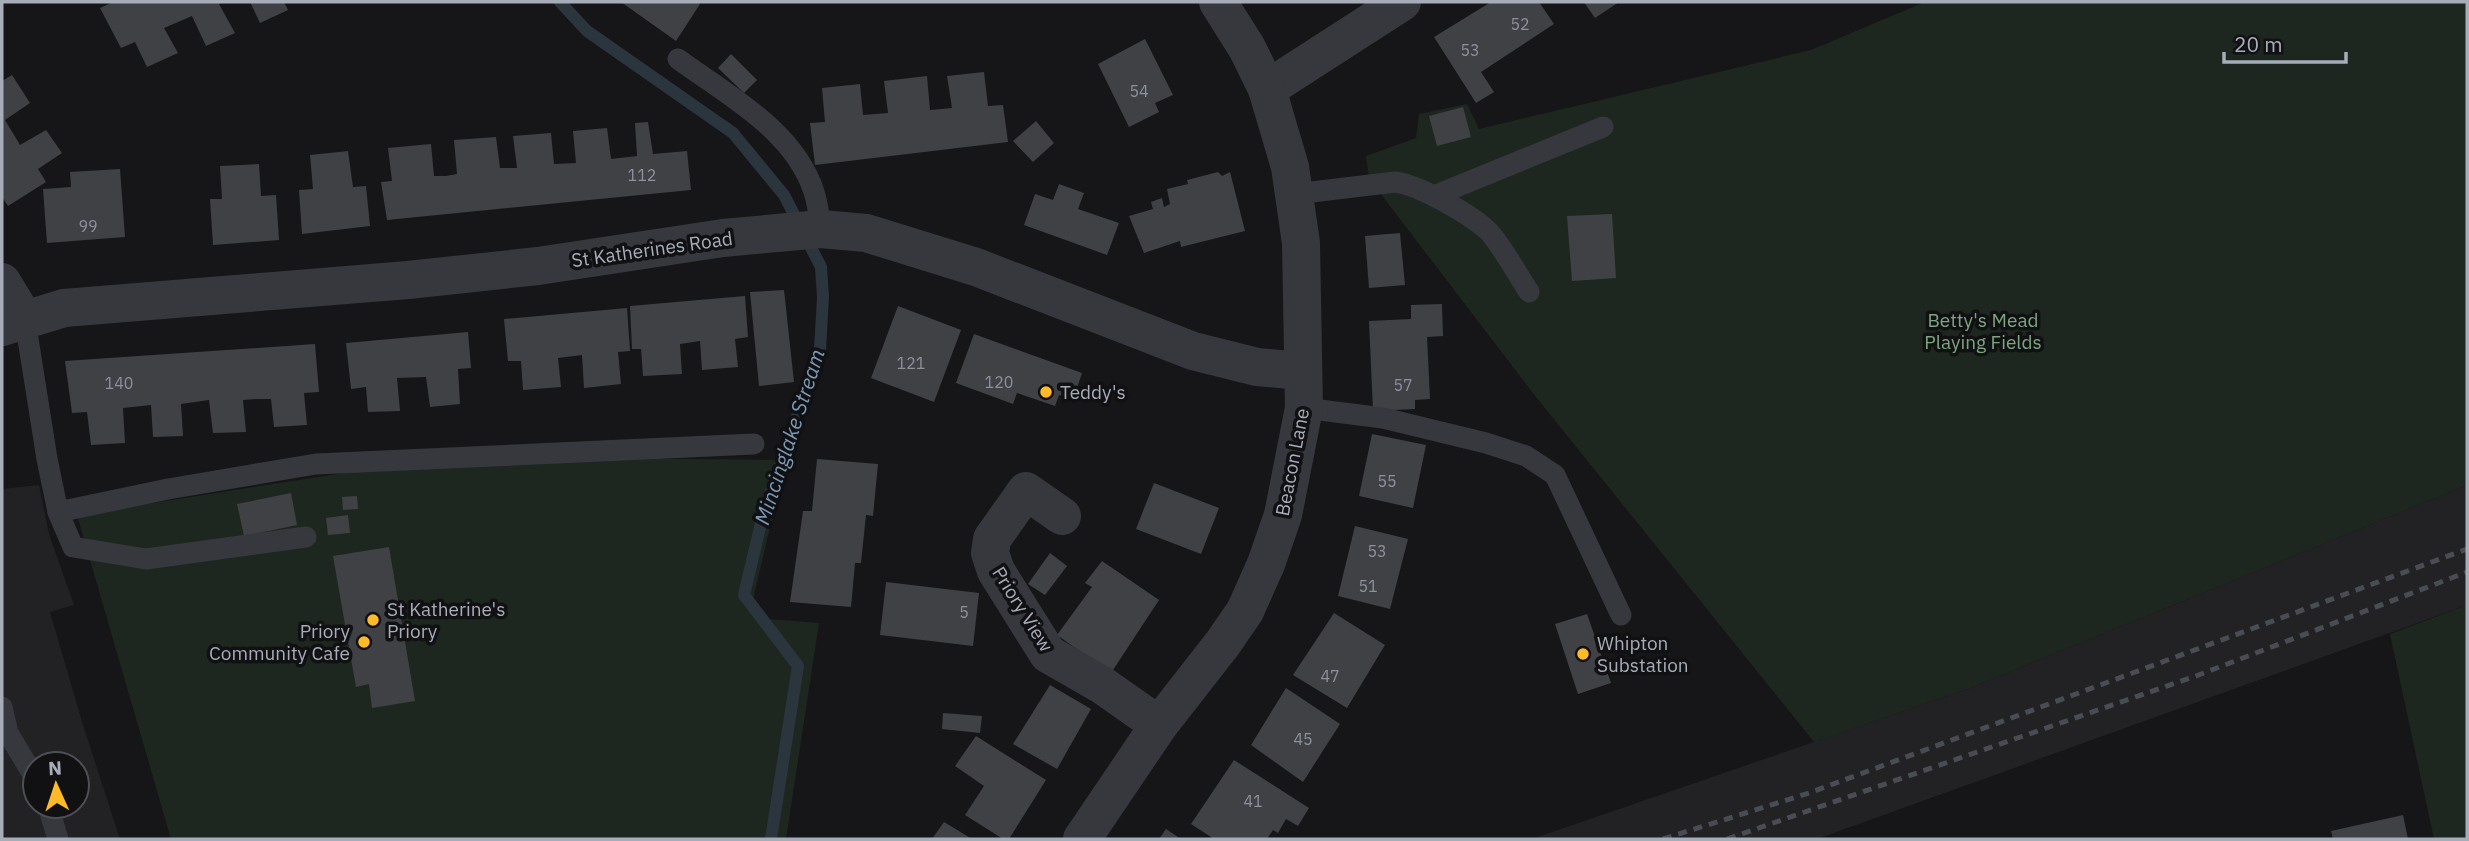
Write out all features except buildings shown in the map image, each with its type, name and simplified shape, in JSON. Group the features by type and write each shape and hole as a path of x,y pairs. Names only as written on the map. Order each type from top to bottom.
{"street":[{"name":"Beacon Lane","path":"1082,839 1159,725 1245,611 1266,564 1283,515 1304,408 1303,278 1295,194 1283,138 1267,89 1247,48 1218,2"},
{"path":"1267,89 1402,2"},
{"name":"St Katherines Road","path":"13,324 64,309 538,266 723,238 806,231 866,233 954,260 1193,351 1257,367 1303,371"},
{"path":"2,282 13,324"},
{"name":"Priory View","path":"1062,516 1026,491 992,540 990,553 996,571 1048,654 1102,685 1159,725"}],"lane":[{"path":"678,58 773,128 799,162 814,192 806,231"},
{"path":"1434,196 1603,127"},
{"path":"1295,194 1395,182 1406,184 1434,196 1488,230 1529,292"},
{"path":"13,324 58,512 73,547 146,559 306,537"},
{"path":"1304,408 1383,418 1486,443 1526,456 1555,475 1621,615"},
{"path":"58,512 168,489 316,464 754,444"},
{"path":"2,708 8,733 21,755"},
{"path":"52,820 58,839"}],"shaded area":[{"path":"39,485 49,534 74,605 50,612 120,839 2,839 2,489"},
{"path":"2467,485 2467,605 1817,839 1532,839 1968,689"}],"green space":[{"name":"Betty's Mead Playing Fields","path":"1925,2 2467,2 2467,485 1968,689 1814,742 1536,397 1377,189 1369,177 1366,156 1416,138 1419,114 1467,104 1479,129 1811,50"},
{"path":"587,458 786,460 753,599 768,619 819,623 786,839 171,839 77,515 350,472"},
{"path":"2467,605 2467,839 2434,839 2390,634"}],"waterway":[{"name":"Mincinglake Stream","path":"560,2 587,31 733,133 784,195 821,267 823,297 820,350 763,515 744,595 798,666 771,839"}],"railway":[{"path":"1663,839 1809,793 2467,549"},
{"path":"1727,839 2196,676 2467,572"}],"place":[{"name":"Teddy's","path":"1046,392"},
{"name":"St Katherine's Priory","path":"373,620"},
{"name":"Priory Community Cafe","path":"364,642"},
{"name":"Whipton Substation","path":"1583,654"}]}
